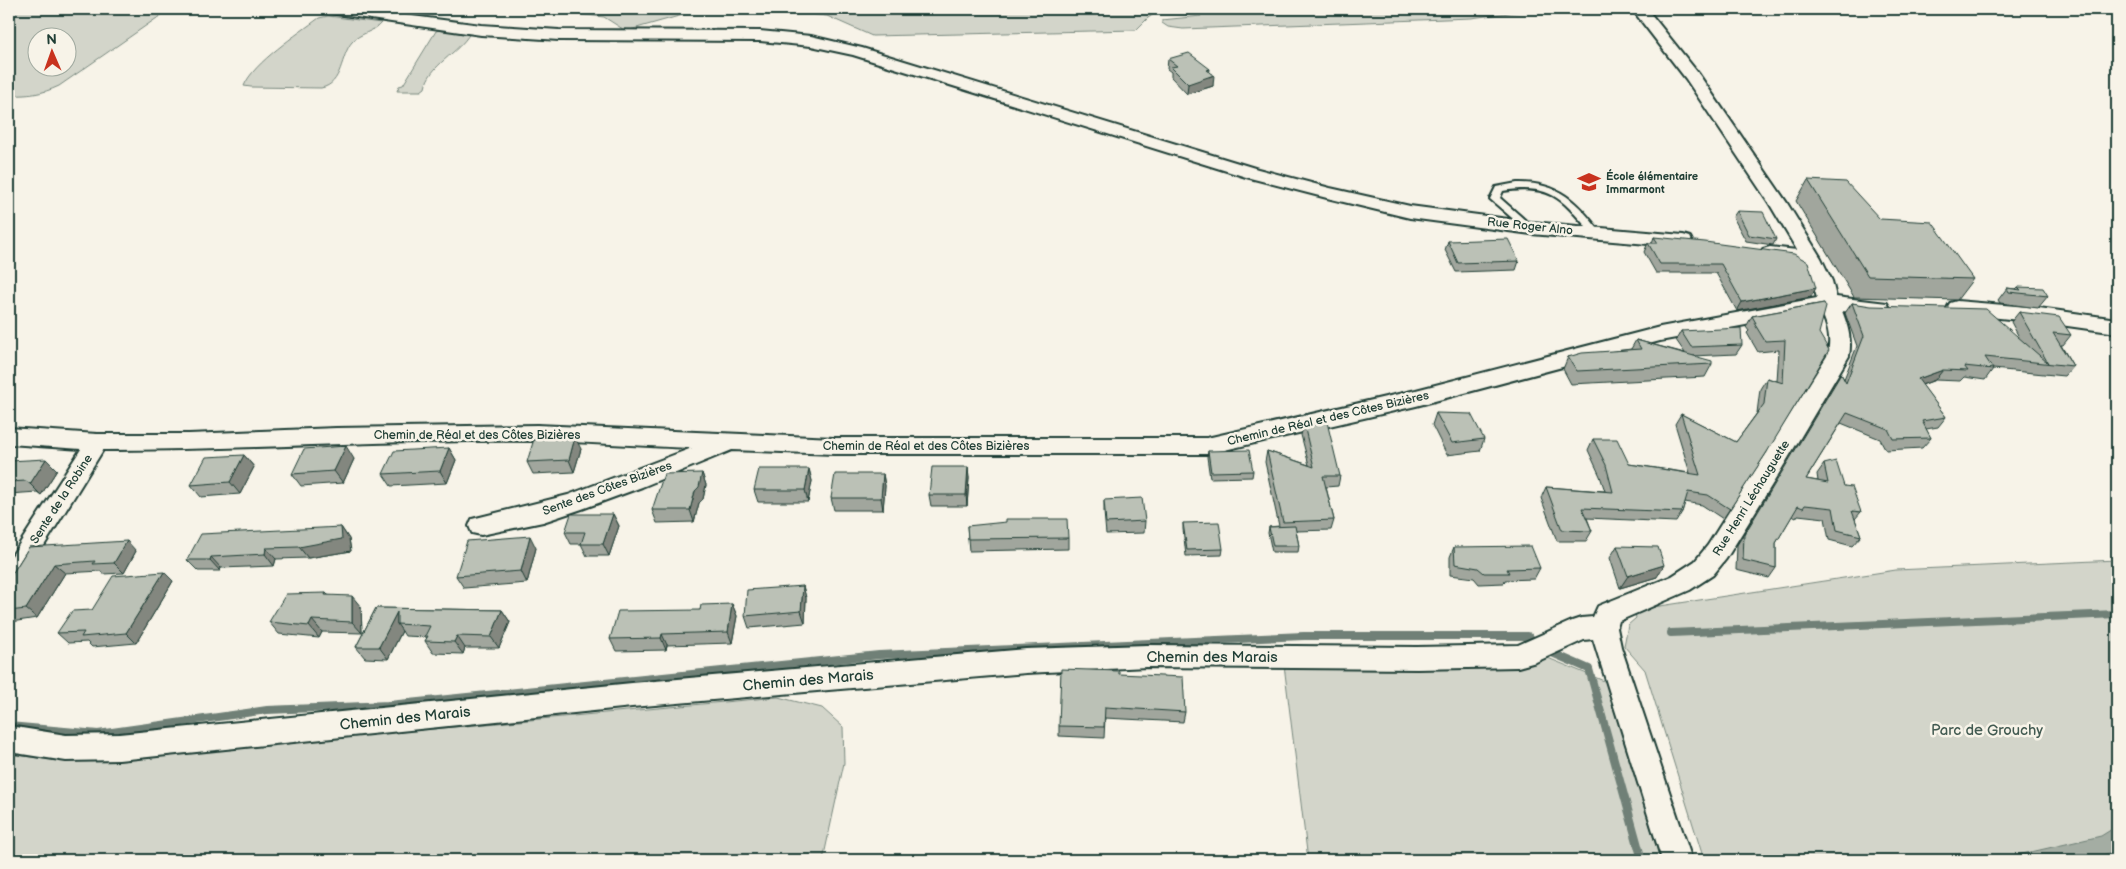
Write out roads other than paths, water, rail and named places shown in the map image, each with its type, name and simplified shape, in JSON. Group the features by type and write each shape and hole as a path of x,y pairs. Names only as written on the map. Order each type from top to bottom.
{"street":[{"name":"Rue Roger Alno","path":"329,9 481,30 558,35 760,36 811,41 857,51 1252,173 1410,212 1529,228 1701,243"},
{"name":"Rue Henri Léchauguette","path":"1604,628 1607,614 1681,583 1704,568 1717,552 1838,356 1841,344 1837,324 1828,303 1822,281 1811,258 1778,203 1692,76 1641,11"},
{"path":"1756,251 1811,258"},
{"name":"Chemin de Réal et des Côtes Bizières","path":"9,436 98,442 189,442 336,436 536,433 834,446 1207,446 1416,398 1660,334 1828,303 1864,307 1903,308"},
{"path":"1942,308 2039,315 2117,326"},
{"name":"Sente de la Robine","path":"9,581 98,442"},
{"name":"Sente des Côtes Bizières","path":"481,526 512,521 565,506 731,442"},
{"path":"1604,628 1676,860"},
{"name":"Chemin des Marais","path":"9,739 66,748 119,747 632,695 1026,661 1147,656 1407,658 1518,656 1527,654 1581,630 1604,628"}],"lane":[{"path":"1529,228 1495,199 1500,189 1521,184 1550,188 1570,202 1596,233"}],"waterway":[{"path":"1671,633 2117,614"},
{"path":"9,726 98,734 267,710 389,705 879,655 1304,636 1528,636 1533,640"},
{"path":"1550,652 1589,669 1642,860"}],"place":[{"name":"École élémentaire Immarmont","path":"1589,182"}],"park label":[{"name":"Parc de Grouchy","path":"1987,730"}]}
